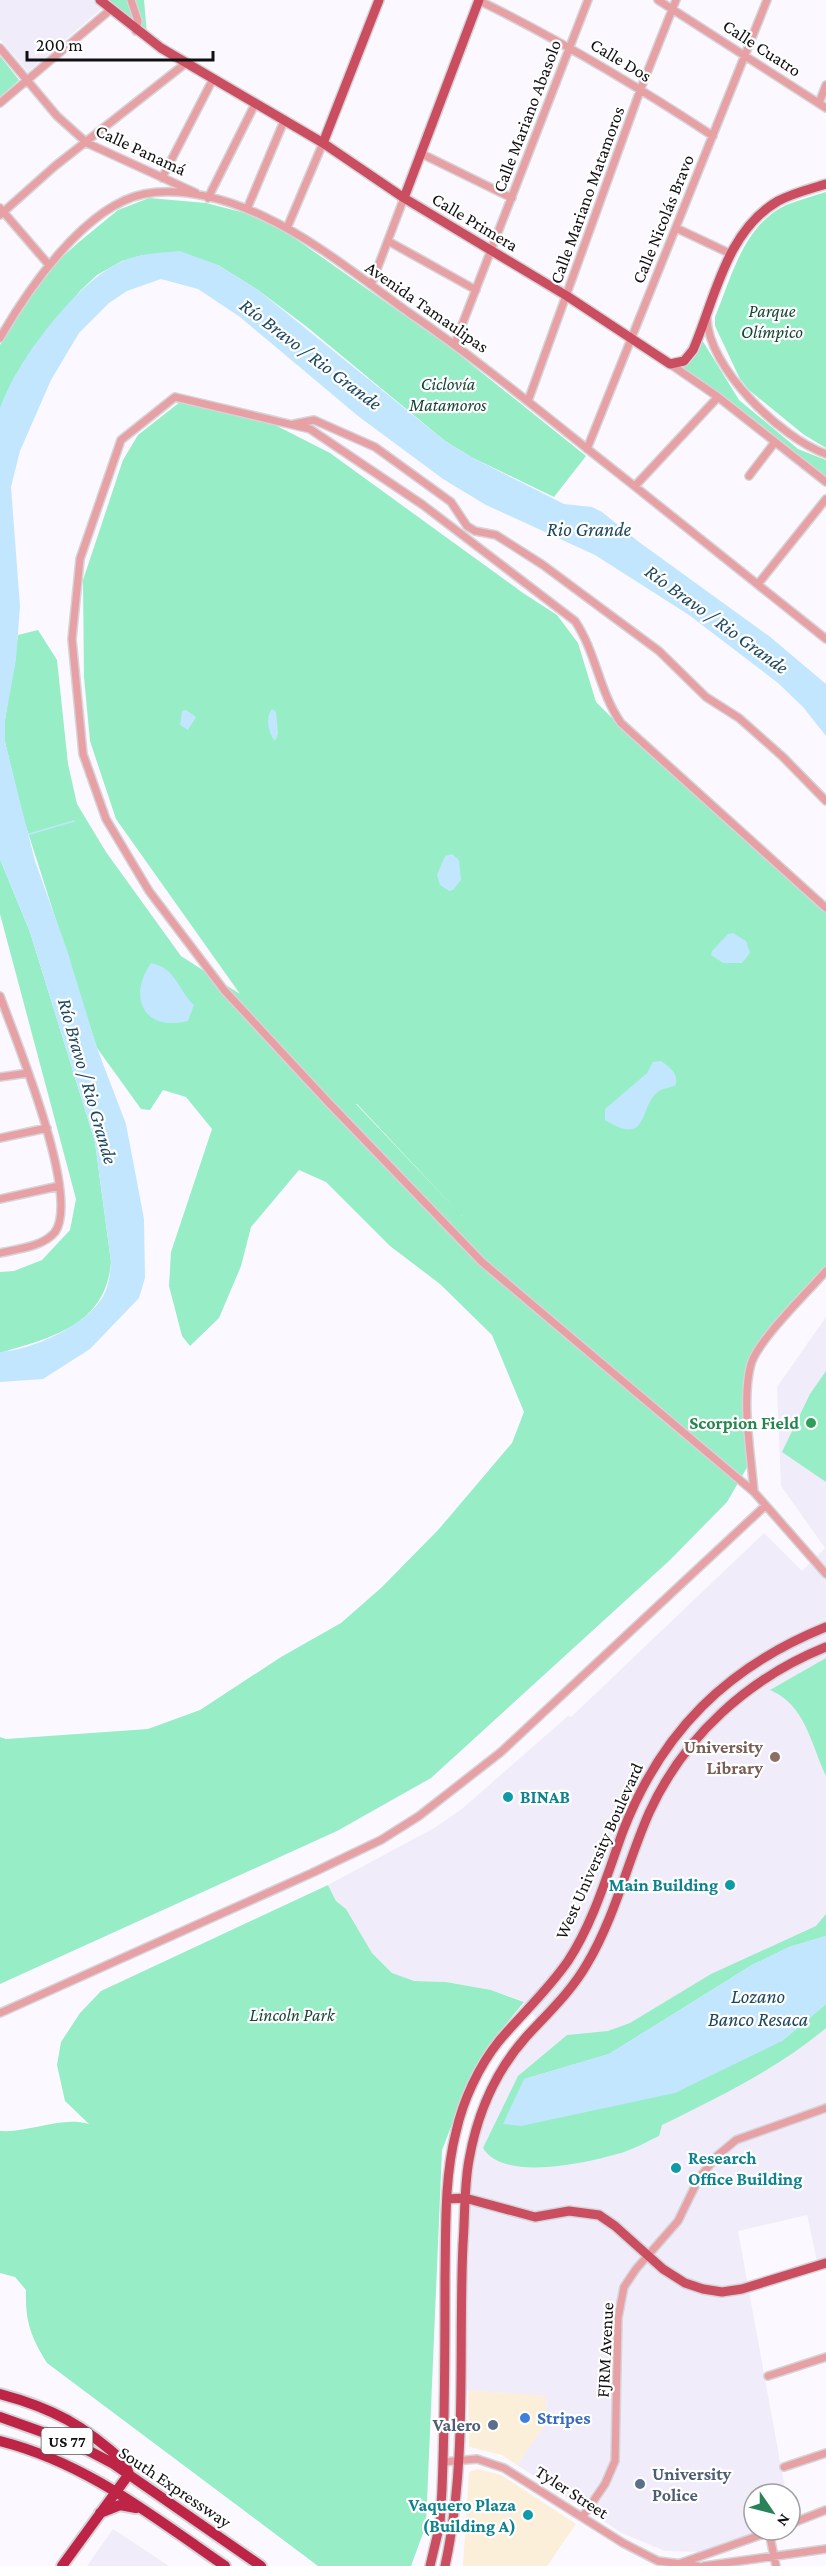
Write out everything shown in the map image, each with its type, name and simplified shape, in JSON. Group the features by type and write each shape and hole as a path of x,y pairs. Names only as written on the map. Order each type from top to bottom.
{"highway":[{"path":"0,2394 19,2398 69,2418 125,2463 129,2475 62,2566"},
{"name":"South Expressway","path":"0,2417 76,2444 129,2475 261,2566"},
{"name":"South Expressway","path":"0,2441 29,2448 70,2464 116,2491 219,2565"},
{"path":"99,2513 120,2505 149,2514"}],"main road":[{"name":"Calle Primera","path":"100,0 136,31 186,63 323,144 404,198 567,296 670,364"},
{"path":"323,144 379,0"},
{"path":"404,198 479,0"},
{"path":"670,364 681,363 687,358 707,318 740,235 763,211 784,198 826,184"},
{"name":"West University Boulevard","path":"430,2566 440,2524 443,2462 447,2199 451,2151 465,2103 484,2063 568,1960 588,1926 634,1806 654,1767 673,1738 713,1694 756,1661 795,1639 826,1627"},
{"name":"West University Boulevard","path":"445,2566 453,2525 457,2462 465,2198 473,2138 487,2098 508,2059 576,1982 597,1947 650,1813 690,1747 715,1719 751,1688 781,1668 826,1647"},
{"path":"518,2020 531,2031"},
{"path":"447,2199 465,2198 536,2217 569,2211 599,2215 685,2283 722,2292 746,2288 826,2264"}],"street":[{"path":"131,0 138,21 136,31"},
{"name":"Calle Dos","path":"479,0 569,46 641,88 713,136"},
{"name":"Calle Mariano Abasolo","path":"455,344 588,0"},
{"name":"Calle Cuatro","path":"658,0 826,108"},
{"name":"Calle Mariano Matamoros","path":"528,401 641,88 676,0"},
{"name":"Calle Nicolás Bravo","path":"587,449 767,0"},
{"path":"0,103 110,10"},
{"name":"Calle Panamá","path":"0,48 57,116 87,143 204,197"},
{"path":"49,265 1,212 39,179 186,63"},
{"path":"162,178 213,79"},
{"path":"819,103 826,86"},
{"path":"204,197 255,104"},
{"path":"247,209 284,121"},
{"path":"287,228 323,144"},
{"path":"420,153 512,198"},
{"name":"Avenida Tamaulipas","path":"0,338 23,299 49,265 95,220 127,199 158,193 204,197 247,209 287,228 455,344 826,639"},
{"path":"371,285 404,198"},
{"path":"676,228 731,254"},
{"path":"387,241 476,290"},
{"path":"707,318 710,336 741,392 797,438 826,454"},
{"name":"Calle Primera","path":"670,364 718,397 826,482"},
{"path":"826,908 621,723 611,708 585,637 575,621 423,504 310,429 175,397 121,440 80,559 72,639 83,754 106,819 149,891 224,990 482,1262 738,1477 826,1574"},
{"path":"634,486 718,397"},
{"path":"293,424 314,420 375,447 451,502 467,526 474,531 496,535 543,565 659,651 706,697 740,718 826,801"},
{"path":"749,476 776,442"},
{"path":"758,584 826,499"},
{"path":"0,996 4,1017 28,1073 47,1128 62,1213 58,1226 51,1236 38,1244 0,1253"},
{"path":"0,1077 28,1073"},
{"path":"0,1138 47,1128"},
{"path":"0,1199 59,1186"},
{"path":"754,1492 747,1391 751,1362 765,1341 826,1271"},
{"path":"0,2013 322,1868 381,1840 418,1816 501,1752 765,1506"},
{"name":"FJRM Avenue","path":"583,2516 605,2484 615,2461 618,2318 624,2288 636,2269 681,2216 699,2178 718,2155 744,2136 826,2108"},
{"path":"768,2376 826,2357"},
{"path":"784,2467 826,2453"},
{"name":"Tyler Street","path":"443,2462 477,2459 504,2468 623,2543 657,2561 698,2566"},
{"path":"802,2519 826,2510"},
{"path":"678,2565 742,2542"},
{"path":"773,2542 776,2566"},
{"path":"704,2566 826,2550"}],"shaded area":[{"path":"0,0 93,0 101,9 28,72 0,39"},
{"path":"826,1317 826,2258 817,2261 807,2215 738,2231 784,2482 742,2482 742,2537 700,2552 665,2551 622,2533 517,2465 547,2422 546,2396 465,2390 471,2170 480,2127 488,2103 514,2058 542,2025 521,2000 491,1990 446,1982 413,1981 392,1973 372,1953 346,1909 336,1901 328,1885 436,1827 463,1808 568,1716 571,1717 764,1533 802,1571 825,1548 781,1486 777,1387"},
{"path":"468,2390 546,2396 547,2422 517,2465 502,2455 469,2447"},
{"path":"478,2469 501,2475 576,2524 547,2566 463,2566 469,2472"},
{"path":"113,2529 169,2566 87,2566"}],"green space":[{"path":"104,0 144,0 147,34"},
{"path":"0,56 19,80 0,97"},
{"name":"Parque Olímpico","path":"826,192 826,448 803,434 749,390 740,379 715,326 715,317 741,254 759,226 771,214 786,205"},
{"name":"Ciclovía Matamoros","path":"149,198 206,203 245,213 286,232 451,348 586,456 554,497 473,458 445,441 307,327 258,290 218,265 143,255 122,261 97,275 80,291 32,349 0,409 0,345 24,304 50,268 79,242 118,210"},
{"path":"702,340 739,400 798,449 826,460 826,478 724,397 681,368 694,358"},
{"path":"180,402 273,424 330,453 523,593 557,615 578,643 596,702 639,745 826,911 826,1272 747,1363 745,1412 749,1464 727,1502 670,1560 431,1778 337,1831 0,1984 0,1737 6,1739 148,1729 200,1710 281,1657 341,1623 382,1587 439,1529 512,1443 524,1412 492,1335 440,1284 390,1246 326,1182 299,1170 251,1227 241,1266 219,1318 190,1346 182,1336 169,1286 171,1252 212,1129 186,1097 163,1090 150,1110 141,1109 97,1048 23,817 5,742 5,720 18,635 38,630 57,660 68,764 77,804 106,852 181,956 240,994 116,819 90,741 84,677 83,580 123,460 138,435","holes":["356,1104 357,1104 462,1216"]},
{"path":"0,859 30,932 95,1142 111,1262 107,1283 99,1300 88,1314 74,1325 58,1333 3,1352 0,1352 0,1272 14,1271 42,1260 70,1230 76,1199 0,914"},
{"name":"Scorpion Field","path":"826,1371 826,1482 782,1452 810,1394"},
{"path":"826,1658 826,1776 806,1726 799,1715 782,1696 770,1690"},
{"name":"Lincoln Park","path":"328,1885 336,1901 346,1909 372,1953 392,1973 414,1981 446,1982 491,1990 524,2002 488,2046 470,2078 442,2150 426,2525 411,2566 318,2566 47,2363 30,2329 26,2290 15,2277 0,2273 0,2131 23,2130 67,2122 89,2124 65,2101 57,2065 61,2042 80,2013 101,1991"},
{"path":"826,1914 826,1936 789,1947 752,1965 609,2054 524,2079 782,2041 826,2004 826,2028 788,2057 726,2093 662,2125 659,2136 624,2152 591,2161 549,2167 528,2167 509,2165 494,2159 483,2148 518,2076 567,2035 608,2031 630,2023 711,1974 816,1926"}],"water":[{"name":"Rio Grande","path":"180,251 218,265 258,290 445,441 473,458 564,504 592,507 602,512 639,542 769,636 826,684 826,736 803,707 778,683 689,615 595,555 486,505 443,479 358,416 240,317 198,289 161,279 127,291 109,303 79,333 51,380 20,451 11,487 20,606 16,660 5,720 5,742 35,861 67,950 97,1048 126,1124 144,1219 145,1278 139,1298 90,1349 43,1379 0,1382 0,1352 27,1347 57,1335 83,1318 104,1294 109,1281 111,1262 95,1142 30,932 0,859 0,409 7,391 33,348 67,305 86,287 104,272 128,259"},
{"path":"272,709 276,712 278,734 275,741 268,725"},
{"path":"186,710 196,717 188,730 180,725 182,711"},
{"path":"452,854 459,860 461,880 453,890 449,891 440,885 437,875 445,856"},
{"path":"733,933 746,941 750,953 742,963 723,963 711,955 712,951 728,934"},
{"path":"151,963 160,966 172,975 194,1005 188,1021 160,1022 144,1009 140,988"},
{"path":"661,1061 675,1075 675,1086 661,1090 654,1096 637,1127 620,1128 605,1120 605,1109 647,1073 653,1062"},
{"name":"Lozano Banco Resaca","path":"826,1936 826,2004 782,2041 675,2093 521,2126 503,2124 524,2079 609,2054 752,1965 789,1947"}],"waterway":[{"path":"26,835 74,821"}],"place":[{"name":"Scorpion Field","path":"811,1423"},
{"name":"University Library","path":"775,1757"},
{"name":"BINAB","path":"508,1797"},
{"name":"Main Building","path":"730,1885"},
{"name":"Research Office Building","path":"676,2168"},
{"name":"Stripes","path":"525,2418"},
{"name":"Valero","path":"493,2425"},
{"name":"University Police","path":"640,2484"},
{"name":"Vaquero Plaza (Building A)","path":"528,2515"}],"water label":[{"name":"Río Bravo / Rio Grande","path":"311,354"},
{"name":"Río Bravo / Rio Grande","path":"717,619"},
{"name":"Río Bravo / Rio Grande","path":"88,1081"}]}
